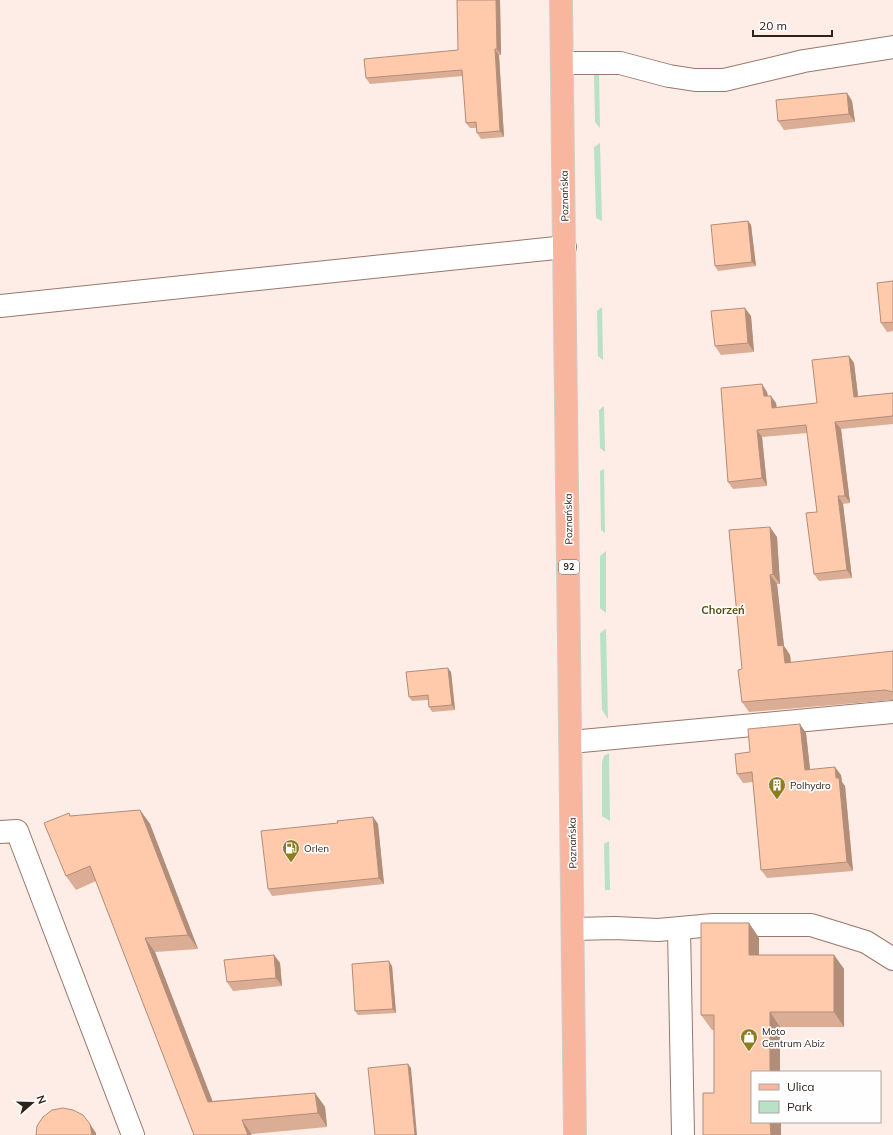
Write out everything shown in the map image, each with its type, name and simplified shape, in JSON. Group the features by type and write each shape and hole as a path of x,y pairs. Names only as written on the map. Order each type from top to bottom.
{"main road":[{"name":"Poznańska","path":"561,0 575,1135"}],"street":[{"path":"562,63 620,63 669,76 695,80 724,80 804,61 893,47"},
{"path":"0,306 565,247"},
{"path":"571,742 893,712"},
{"path":"0,832 17,830 133,1135"},
{"path":"572,929 679,929 713,925 811,925 866,942 893,959"},
{"path":"679,929 683,1135"}],"green space":[{"path":"599,71 600,128 595,122 594,75"},
{"path":"600,143 602,221 596,218 594,147"},
{"path":"602,307 603,360 598,356 597,311"},
{"path":"604,406 605,452 600,448 599,410"},
{"path":"604,469 605,533 601,530 600,471"},
{"path":"606,551 606,613 600,608 600,556"},
{"path":"606,629 608,719 602,710 600,633"},
{"path":"609,753 610,821 602,816 602,762 604,756"},
{"path":"609,841 610,890 605,890 604,844"}],"building":[{"path":"457,0 496,0 497,49 495,49 500,131 477,133 476,122 466,123 462,70 366,78 364,59 458,50"},
{"path":"847,93 849,114 778,121 776,100"},
{"path":"748,221 752,262 715,266 711,225"},
{"path":"893,281 893,322 881,323 877,283"},
{"path":"745,308 748,343 715,346 711,311"},
{"path":"849,356 854,397 893,393 893,416 835,422 845,496 838,496 847,570 814,574 806,513 817,512 806,425 757,430 762,478 728,482 721,388 762,384 764,396 771,396 772,408 817,403 812,360"},
{"path":"770,527 773,574 770,575 778,646 783,645 785,663 893,651 893,692 885,690 742,702 738,670 742,669 729,530"},
{"path":"448,668 452,705 429,707 428,695 409,697 406,672"},
{"path":"800,724 805,770 835,767 836,778 839,778 847,862 761,870 752,772 737,774 735,754 750,752 748,729"},
{"path":"140,810 188,935 145,938 208,1102 315,1093 318,1113 242,1120 248,1135 194,1135 90,866 66,876 44,823 69,813 70,816"},
{"path":"373,817 379,878 268,889 261,831 338,823 337,821"},
{"path":"701,923 749,923 749,955 834,955 834,1012 770,1012 770,1071 751,1071 751,1123 770,1123 771,1135 703,1135 703,1093 714,1093 714,1015 701,1015"},
{"path":"274,955 276,978 227,982 224,960"},
{"path":"389,961 393,1009 355,1011 352,964"},
{"path":"408,1064 415,1135 375,1135 368,1068"},
{"path":"63,1108 73,1110 83,1115 90,1124 92,1135 36,1135 37,1126 43,1117 52,1110"}],"place":[{"name":"Polhydro","path":"777,800"},
{"name":"Orlen","path":"291,863"},
{"name":"Moto Centrum Abiz","path":"749,1052"}],"district":[{"name":"Chorzeń","path":"723,610"}]}
